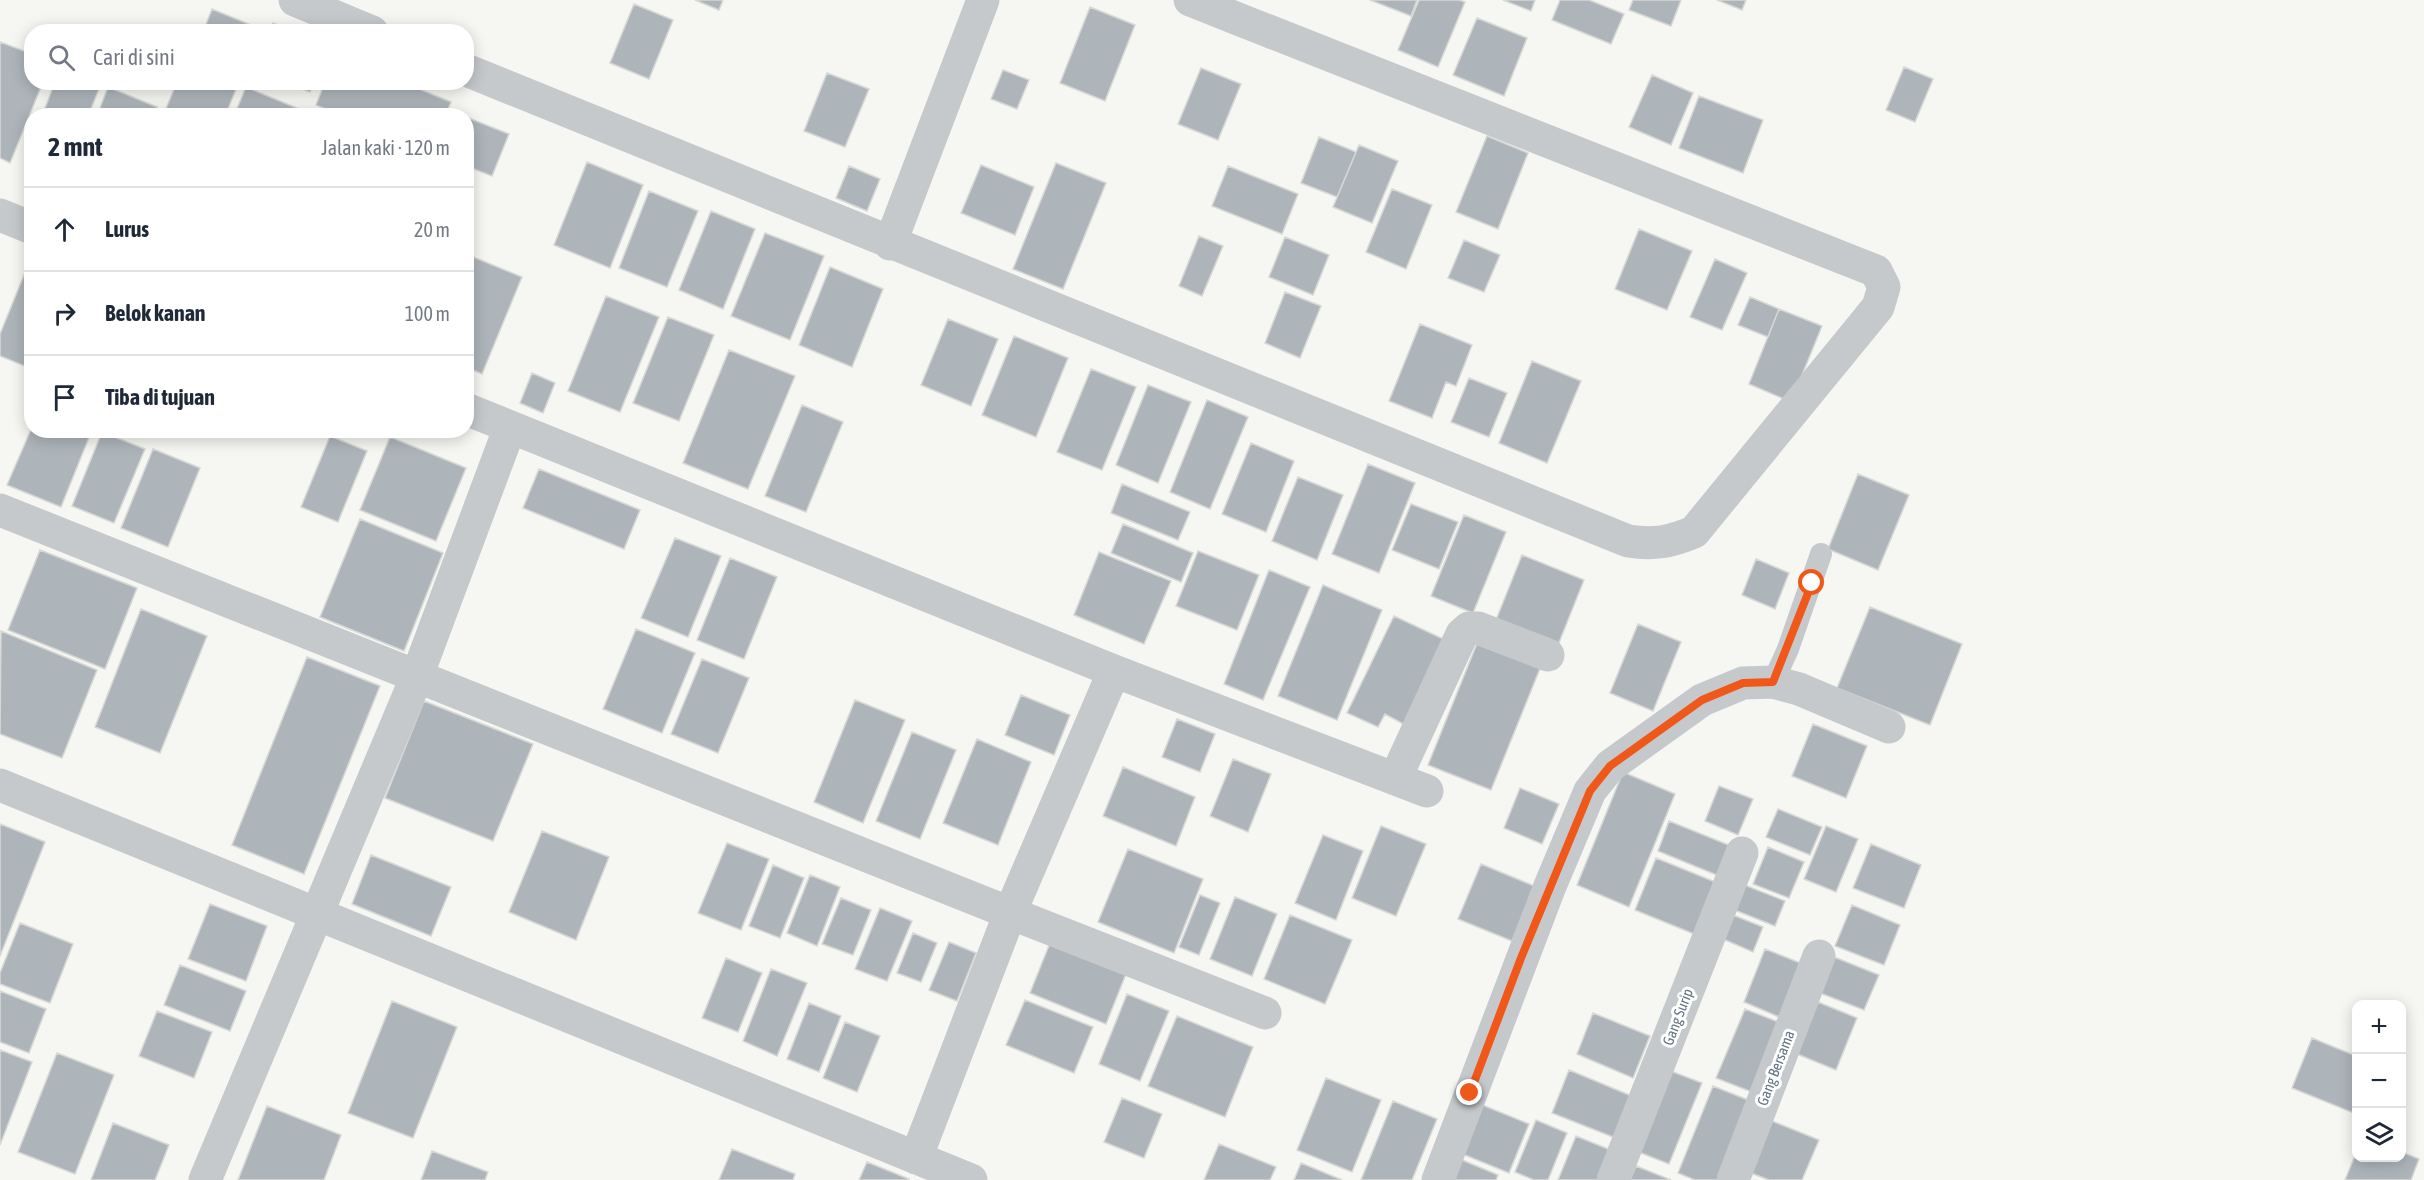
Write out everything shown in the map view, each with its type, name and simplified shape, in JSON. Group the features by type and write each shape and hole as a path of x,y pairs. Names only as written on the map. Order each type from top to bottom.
{"street":[{"path":"295,0 353,24"},
{"path":"890,244 983,0"},
{"path":"474,73 890,244 1628,541 1651,544 1670,542 1694,532 1878,307 1884,287 1876,272 1190,0"},
{"path":"0,215 24,225"},
{"path":"474,412 1114,671 1427,791"},
{"path":"206,1180 315,914 417,676 510,427"},
{"path":"0,510 1010,913 1265,1012"},
{"path":"1395,779 1462,633 1469,628 1478,628 1548,655"},
{"path":"916,1158 1010,913 1114,671"},
{"path":"1438,1180 1525,948 1590,791 1610,766 1702,700 1743,683 1773,682 1799,689 1889,727"},
{"path":"0,785 971,1180"},
{"name":"Gang Surip","path":"1613,1180 1742,853"},
{"name":"Gang Bersama","path":"1733,1180 1819,956"}],"lane":[{"path":"1773,682 1788,649 1821,554"}],"building":[{"path":"695,0 723,0 719,10"},
{"path":"1370,0 1417,0 1411,16"},
{"path":"1419,0 1465,2 1438,67 1398,50"},
{"path":"1503,0 1535,0 1531,11"},
{"path":"1560,0 1589,0 1624,14 1611,44 1552,20"},
{"path":"1633,0 1681,0 1671,26 1629,10"},
{"path":"1717,0 1746,0 1742,10"},
{"path":"634,4 673,20 649,79 610,63"},
{"path":"1090,7 1135,25 1105,101 1060,83"},
{"path":"212,9 248,24 206,24"},
{"path":"1477,18 1527,38 1504,96 1453,75"},
{"path":"0,42 24,51 24,90 40,90 32,108 24,108 24,129 10,163 0,158"},
{"path":"1904,67 1933,79 1915,122 1886,110"},
{"path":"1201,68 1241,84 1218,140 1178,124"},
{"path":"1003,70 1029,80 1017,109 991,99"},
{"path":"827,73 869,89 845,147 804,131"},
{"path":"1652,75 1693,93 1671,145 1629,127"},
{"path":"52,90 99,90 91,108 45,108"},
{"path":"107,90 115,90 157,107 157,108 100,108"},
{"path":"174,90 236,90 228,108 166,108"},
{"path":"245,90 253,90 297,108 237,108"},
{"path":"322,90 422,90 451,102 448,108 323,108 316,105"},
{"path":"1699,96 1763,120 1743,173 1679,148"},
{"path":"474,120 509,134 492,176 474,169"},
{"path":"1487,136 1528,153 1498,229 1456,212"},
{"path":"1319,137 1356,152 1337,197 1301,183"},
{"path":"1359,145 1398,161 1372,223 1333,207"},
{"path":"587,162 643,185 610,268 554,245"},
{"path":"1056,163 1106,183 1063,289 1013,269"},
{"path":"981,165 1034,187 1015,235 961,213"},
{"path":"849,166 880,179 867,211 836,198"},
{"path":"1228,166 1298,194 1282,234 1212,206"},
{"path":"1392,189 1432,205 1406,269 1366,252"},
{"path":"649,191 698,211 667,287 619,268"},
{"path":"711,211 755,229 723,309 679,290"},
{"path":"1639,229 1692,251 1667,310 1615,289"},
{"path":"765,233 824,256 790,340 731,316"},
{"path":"1199,236 1223,246 1202,296 1179,286"},
{"path":"1285,237 1329,255 1313,295 1269,277"},
{"path":"1464,240 1500,255 1484,292 1448,278"},
{"path":"474,257 522,277 482,374 474,370"},
{"path":"1715,259 1747,273 1722,330 1690,317"},
{"path":"830,267 883,289 852,367 799,345"},
{"path":"24,275 24,366 0,356 0,334"},
{"path":"1285,292 1321,306 1300,358 1265,343"},
{"path":"606,296 659,317 620,412 568,391"},
{"path":"1750,297 1779,309 1768,337 1738,325"},
{"path":"1779,309 1822,326 1791,402 1749,384"},
{"path":"668,317 714,335 679,421 633,403"},
{"path":"948,319 998,339 971,406 921,385"},
{"path":"1420,324 1472,345 1456,386 1446,382 1432,418 1389,401"},
{"path":"1014,336 1068,358 1036,437 982,415"},
{"path":"729,350 795,376 748,489 683,463"},
{"path":"1532,361 1581,381 1547,463 1499,443"},
{"path":"1091,369 1136,387 1102,470 1057,452"},
{"path":"532,373 555,383 543,413 520,403"},
{"path":"1469,378 1507,393 1489,437 1451,422"},
{"path":"1148,385 1191,402 1158,483 1116,465"},
{"path":"1207,400 1248,417 1210,509 1170,492"},
{"path":"802,405 843,422 806,512 765,496"},
{"path":"27,438 89,438 61,507 7,485"},
{"path":"100,438 117,438 145,449 114,523 72,506"},
{"path":"329,438 335,438 367,451 338,522 301,507"},
{"path":"390,438 466,468 436,541 360,510"},
{"path":"1251,443 1294,461 1266,532 1222,514"},
{"path":"153,449 200,468 168,547 121,528"},
{"path":"1368,464 1415,483 1379,573 1332,554"},
{"path":"539,469 640,510 624,549 523,508"},
{"path":"1858,474 1909,495 1878,570 1828,549"},
{"path":"1298,477 1343,495 1317,560 1272,541"},
{"path":"1122,484 1190,512 1178,540 1111,513"},
{"path":"1411,504 1458,522 1439,569 1392,550"},
{"path":"1464,515 1506,532 1473,613 1431,596"},
{"path":"360,519 443,553 404,651 320,617"},
{"path":"1123,524 1193,553 1181,582 1111,553"},
{"path":"675,538 721,556 688,637 641,618"},
{"path":"40,550 137,588 105,669 8,630"},
{"path":"1198,551 1259,575 1237,630 1176,606"},
{"path":"1099,552 1171,581 1144,644 1074,615"},
{"path":"1522,555 1584,580 1556,650 1494,625"},
{"path":"730,558 777,577 744,659 697,640"},
{"path":"1756,559 1789,573 1775,609 1742,595"},
{"path":"1269,570 1310,587 1263,700 1224,684"},
{"path":"1323,585 1382,610 1337,720 1278,696"},
{"path":"1870,607 1962,644 1930,725 1837,688"},
{"path":"141,609 207,636 160,753 95,727"},
{"path":"1394,616 1454,644 1407,726 1385,714 1378,727 1347,713"},
{"path":"1638,624 1681,642 1653,711 1610,693"},
{"path":"636,629 695,653 662,733 603,709"},
{"path":"1,631 97,670 62,758 0,734"},
{"path":"1478,641 1541,666 1491,790 1428,765"},
{"path":"307,657 380,686 304,874 232,845"},
{"path":"702,659 749,678 718,753 671,734"},
{"path":"1021,695 1070,715 1054,755 1005,735"},
{"path":"855,700 905,720 863,823 814,802"},
{"path":"424,701 533,744 493,841 385,798"},
{"path":"1177,719 1215,734 1200,772 1162,757"},
{"path":"1813,724 1867,746 1846,798 1792,776"},
{"path":"912,732 956,750 920,839 876,821"},
{"path":"977,739 1031,762 998,845 943,823"},
{"path":"1233,759 1271,774 1248,832 1210,816"},
{"path":"1123,767 1195,797 1176,846 1103,816"},
{"path":"1623,772 1675,794 1629,907 1577,885"},
{"path":"1719,786 1753,799 1738,835 1705,821"},
{"path":"1520,788 1559,804 1542,844 1504,828"},
{"path":"1778,809 1822,827 1810,855 1766,837"},
{"path":"1669,821 1731,846 1719,876 1658,851"},
{"path":"0,824 45,842 0,956"},
{"path":"1381,826 1426,844 1396,916 1352,898"},
{"path":"1826,826 1858,839 1836,892 1804,879"},
{"path":"542,831 609,857 576,940 509,912"},
{"path":"1323,835 1363,851 1336,920 1295,903"},
{"path":"727,843 769,859 741,930 698,913"},
{"path":"1871,844 1921,865 1904,908 1853,888"},
{"path":"1768,847 1804,862 1789,898 1753,884"},
{"path":"1128,849 1203,879 1174,953 1098,922"},
{"path":"371,855 451,887 431,936 352,904"},
{"path":"1656,858 1720,884 1699,936 1635,910"},
{"path":"1481,864 1534,886 1512,941 1458,919"},
{"path":"773,865 804,878 780,938 749,926"},
{"path":"810,875 840,887 817,946 787,933"},
{"path":"1742,884 1785,901 1775,926 1732,909"},
{"path":"1200,895 1220,903 1199,955 1179,947"},
{"path":"1235,897 1277,914 1252,976 1210,959"},
{"path":"841,898 871,910 853,955 822,944"},
{"path":"210,904 267,926 246,981 188,959"},
{"path":"1852,905 1900,925 1884,965 1835,946"},
{"path":"880,908 912,921 887,981 855,969"},
{"path":"1290,915 1352,940 1325,1004 1264,979"},
{"path":"1733,915 1763,927 1753,952 1723,939"},
{"path":"20,923 73,944 50,1003 0,984 0,973"},
{"path":"913,933 937,943 921,982 897,973"},
{"path":"949,942 976,953 957,1001 929,990"},
{"path":"1050,943 1126,974 1106,1024 1030,993"},
{"path":"1765,949 1808,966 1786,1020 1744,1002"},
{"path":"1834,957 1879,975 1864,1010 1820,993"},
{"path":"726,958 762,973 738,1032 702,1018"},
{"path":"180,965 246,991 230,1031 164,1005"},
{"path":"771,969 807,983 777,1056 743,1041"},
{"path":"0,991 46,1009 29,1053 0,1042"},
{"path":"1127,994 1169,1011 1140,1081 1099,1064"},
{"path":"1025,1000 1093,1027 1074,1073 1006,1045"},
{"path":"392,1001 457,1027 413,1138 348,1113"},
{"path":"1818,1002 1857,1018 1836,1070 1797,1054"},
{"path":"809,1003 841,1016 819,1072 787,1059"},
{"path":"1745,1009 1786,1025 1757,1094 1716,1078"},
{"path":"157,1011 212,1032 194,1078 139,1056"},
{"path":"1593,1013 1650,1036 1633,1078 1577,1054"},
{"path":"1177,1016 1253,1047 1225,1117 1148,1086"},
{"path":"845,1022 880,1036 857,1092 823,1078"},
{"path":"2312,1038 2352,1054 2352,1112 2292,1088"},
{"path":"0,1050 32,1062 0,1145"},
{"path":"57,1053 114,1075 75,1174 18,1152"},
{"path":"1569,1070 1634,1097 1618,1139 1552,1113"},
{"path":"1668,1070 1702,1083 1669,1164 1636,1151"},
{"path":"1326,1078 1381,1100 1352,1172 1297,1150"},
{"path":"1713,1086 1753,1102 1722,1180 1695,1180 1678,1173"},
{"path":"1122,1098 1162,1114 1144,1158 1104,1142"},
{"path":"1393,1101 1437,1119 1412,1180 1361,1180"},
{"path":"1480,1104 1529,1124 1509,1173 1460,1153"},
{"path":"267,1106 341,1135 324,1180 238,1180"},
{"path":"1536,1120 1567,1133 1548,1180 1534,1180 1515,1172"},
{"path":"1772,1121 1819,1140 1802,1180 1769,1180 1751,1173"},
{"path":"113,1123 169,1145 155,1180 91,1180"},
{"path":"1576,1136 1613,1151 1601,1180 1558,1180"},
{"path":"1219,1144 1276,1167 1270,1180 1204,1180"},
{"path":"732,1149 795,1174 793,1180 719,1180"},
{"path":"432,1151 488,1172 485,1180 421,1180"},
{"path":"2406,1154 2419,1159 2411,1180 2345,1180 2352,1162 2406,1162"},
{"path":"1455,1157 1498,1175 1496,1180 1446,1180"},
{"path":"867,1162 909,1179 909,1180 859,1180"},
{"path":"1301,1163 1342,1180 1294,1180"},
{"path":"1636,1166 1671,1180 1630,1180"}],"route":[{"path":"1470,1093 1521,958 1590,791 1610,766 1702,700 1743,683 1773,682 1788,649 1812,583"}]}
